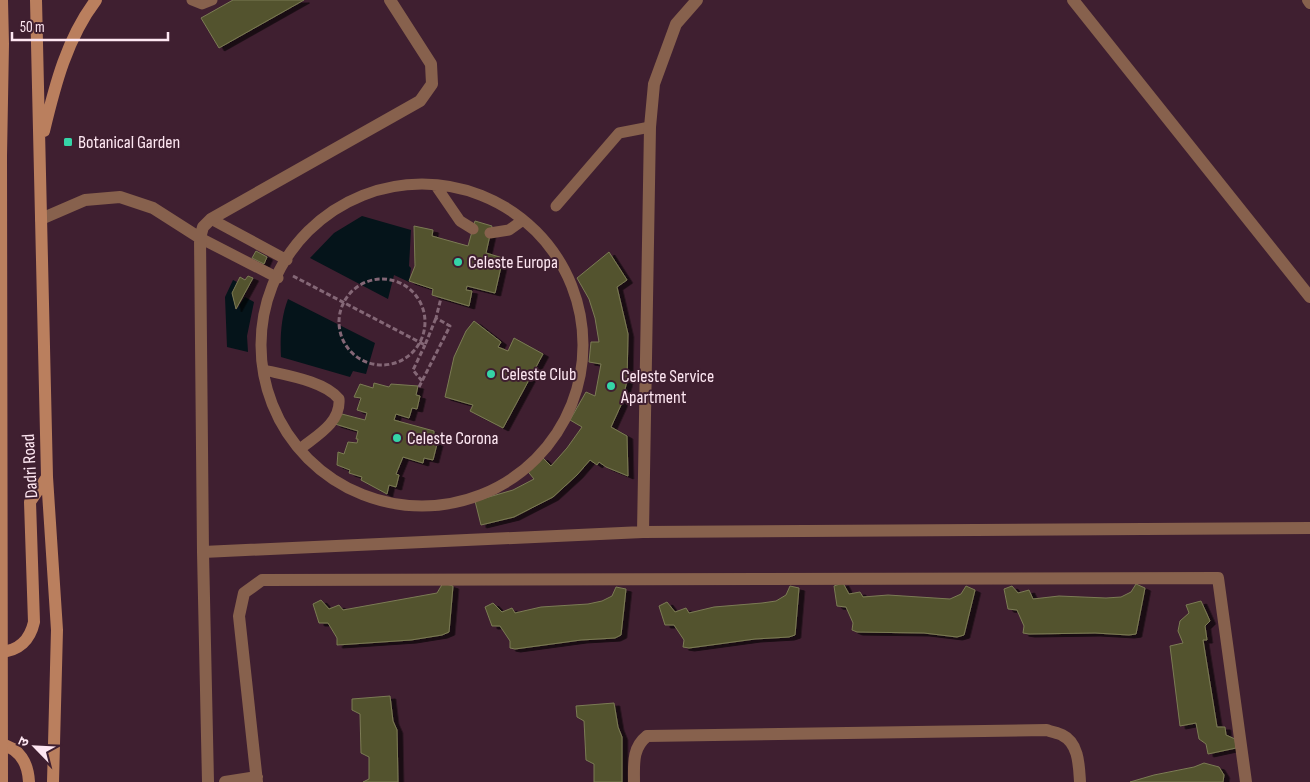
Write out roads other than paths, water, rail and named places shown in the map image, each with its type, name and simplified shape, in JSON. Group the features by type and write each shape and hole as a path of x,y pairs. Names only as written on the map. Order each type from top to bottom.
{"main road":[{"path":"2,0 2,782"},
{"path":"36,0 40,148"},
{"path":"40,148 55,84 85,15 96,0"},
{"name":"Dadri Road","path":"40,148 47,476 57,630 53,782"},
{"path":"0,652 20,647 32,632 34,622 30,502 47,476"},
{"path":"0,744 11,748 19,754 28,770 29,782"}],"street":[{"path":"208,782 203,552 200,238 203,227 211,219 420,101 432,84 432,64 390,0"},
{"path":"643,532 650,127 654,84 676,24 697,0"},
{"path":"1073,0 1310,298"},
{"path":"41,219 85,200 120,197 153,208 200,238"},
{"path":"203,552 643,532 1310,528"},
{"path":"225,782 257,780 239,616 244,593 262,580 1218,578 1246,782"},
{"path":"634,782 634,755 639,742 647,736 1046,730 1064,735 1074,746 1078,758 1080,782"}],"lane":[{"path":"192,0 202,4 212,0"},
{"path":"556,206 619,132 650,127"},
{"path":"452,185 473,188 490,196 523,220 557,254 571,280 583,313 585,360 574,399 548,436 505,487 474,500 448,507 418,506 367,498 344,486 311,462 282,429 266,385 261,341 271,292 282,269 301,238 319,220 342,204 364,195 391,189 436,186 452,185"},
{"path":"436,186 460,221 473,229"},
{"path":"211,219 282,269"},
{"path":"490,234 509,230 523,220"},
{"path":"200,238 282,269"},
{"path":"264,370 316,384 329,390 339,399 339,404 331,424 300,449"}],"place":[{"name":"Botanical Garden","path":"68,142"},
{"name":"Celeste Europa","path":"458,262"},
{"name":"Celeste Club","path":"491,374"},
{"name":"Celeste Service Apartment","path":"611,386"},
{"name":"Celeste Corona","path":"397,438"}]}
